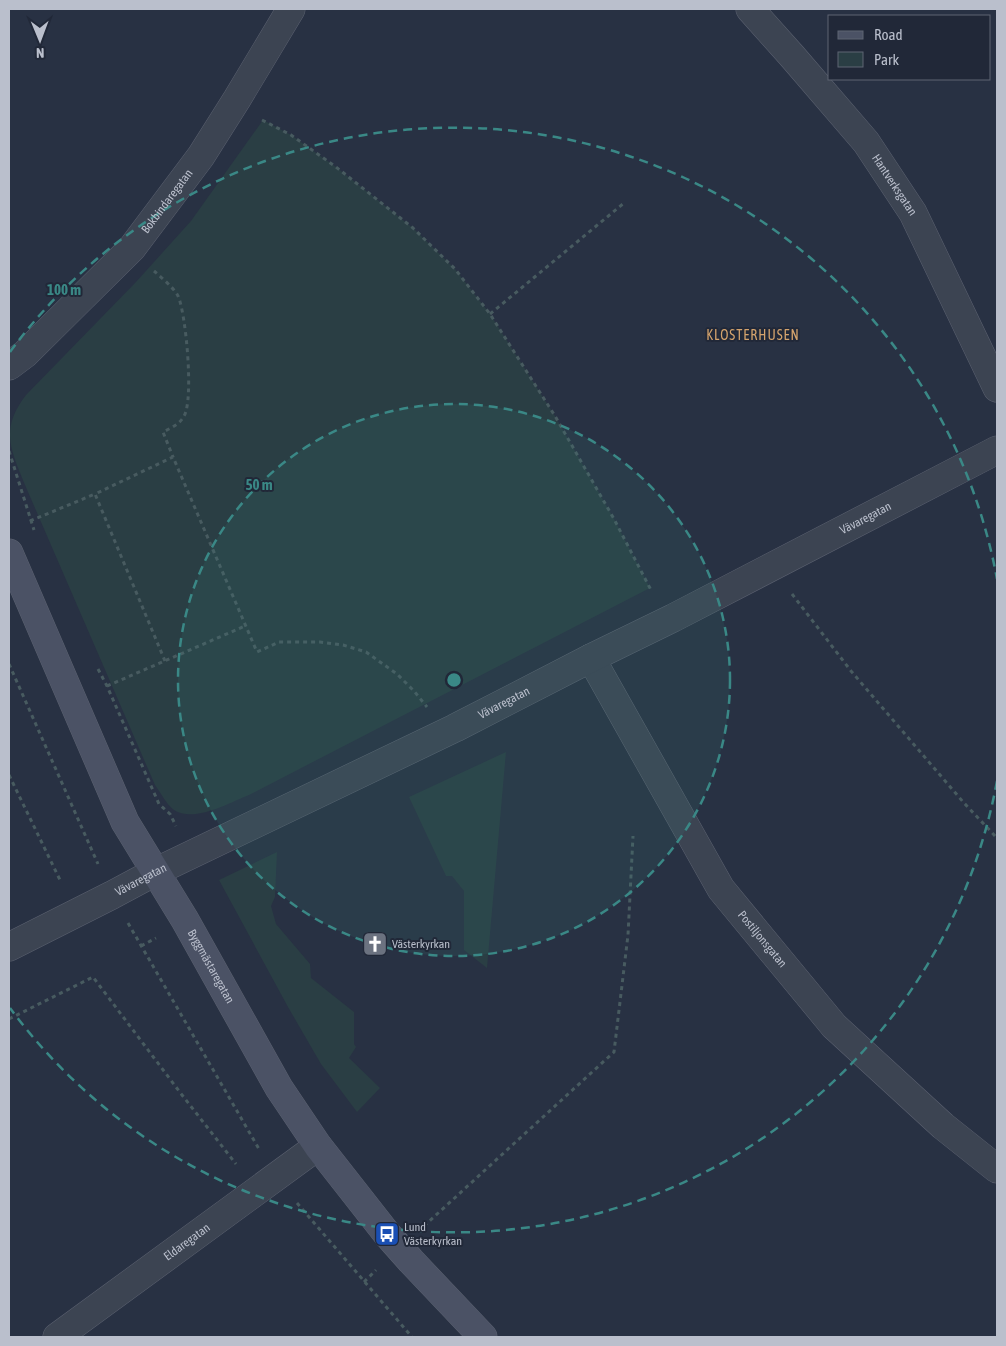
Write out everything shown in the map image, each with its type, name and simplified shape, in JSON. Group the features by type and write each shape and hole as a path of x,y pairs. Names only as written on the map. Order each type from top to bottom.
{"street":[{"name":"Bokbindaregatan","path":"9,366 25,354 132,248 201,156 291,9"},
{"name":"Hantverksgatan","path":"750,9 866,142 913,213 997,388"},
{"name":"Vävaregatan","path":"9,946 155,872 455,728 673,618 997,450"},
{"name":"Byggmästaregatan","path":"9,553 125,822 185,920 279,1088 318,1146 411,1262 483,1337"},
{"name":"Postiljonsgatan","path":"591,658 721,889 834,1026 943,1126 997,1169"},
{"name":"Eldaregatan","path":"57,1337 318,1146"}],"path":[{"path":"237,99 263,120 291,135 336,167 413,228 455,269 490,314 555,416 614,519 654,597"},
{"path":"490,314 624,203"},
{"path":"150,267 178,296 189,358 186,414 179,423 163,432 257,652 279,642 320,642 342,645 366,652 397,674 429,709"},
{"path":"30,521 95,494 173,457"},
{"path":"95,494 165,661"},
{"path":"770,567 851,671 964,803 997,838"},
{"path":"107,686 245,626"},
{"path":"9,664 112,895 275,1177 412,1337"},
{"path":"9,775 61,882"},
{"path":"418,1232 614,1052 628,935 633,836"},
{"path":"9,1018 93,977 239,1168"}],"green space":[{"path":"263,120 291,135 336,167 413,228 455,269 490,314 555,416 614,519 650,588 249,795 222,807 191,814 182,813 171,808 155,785 15,460 10,439 10,429 18,407 26,395 136,282 191,221"},
{"path":"506,752 487,968 464,950 464,891 452,876 446,876 409,797"},
{"path":"277,852 275,897 271,906 276,924 310,964 311,978 354,1012 354,1044 356,1047 349,1058 380,1088 357,1112 321,1064 219,880"}],"place":[{"name":"Västerkyrkan","path":"375,944"},
{"name":"Lund Västerkyrkan","path":"387,1234"}],"district":[{"name":"KLOSTERHUSEN","path":"753,335"}]}
